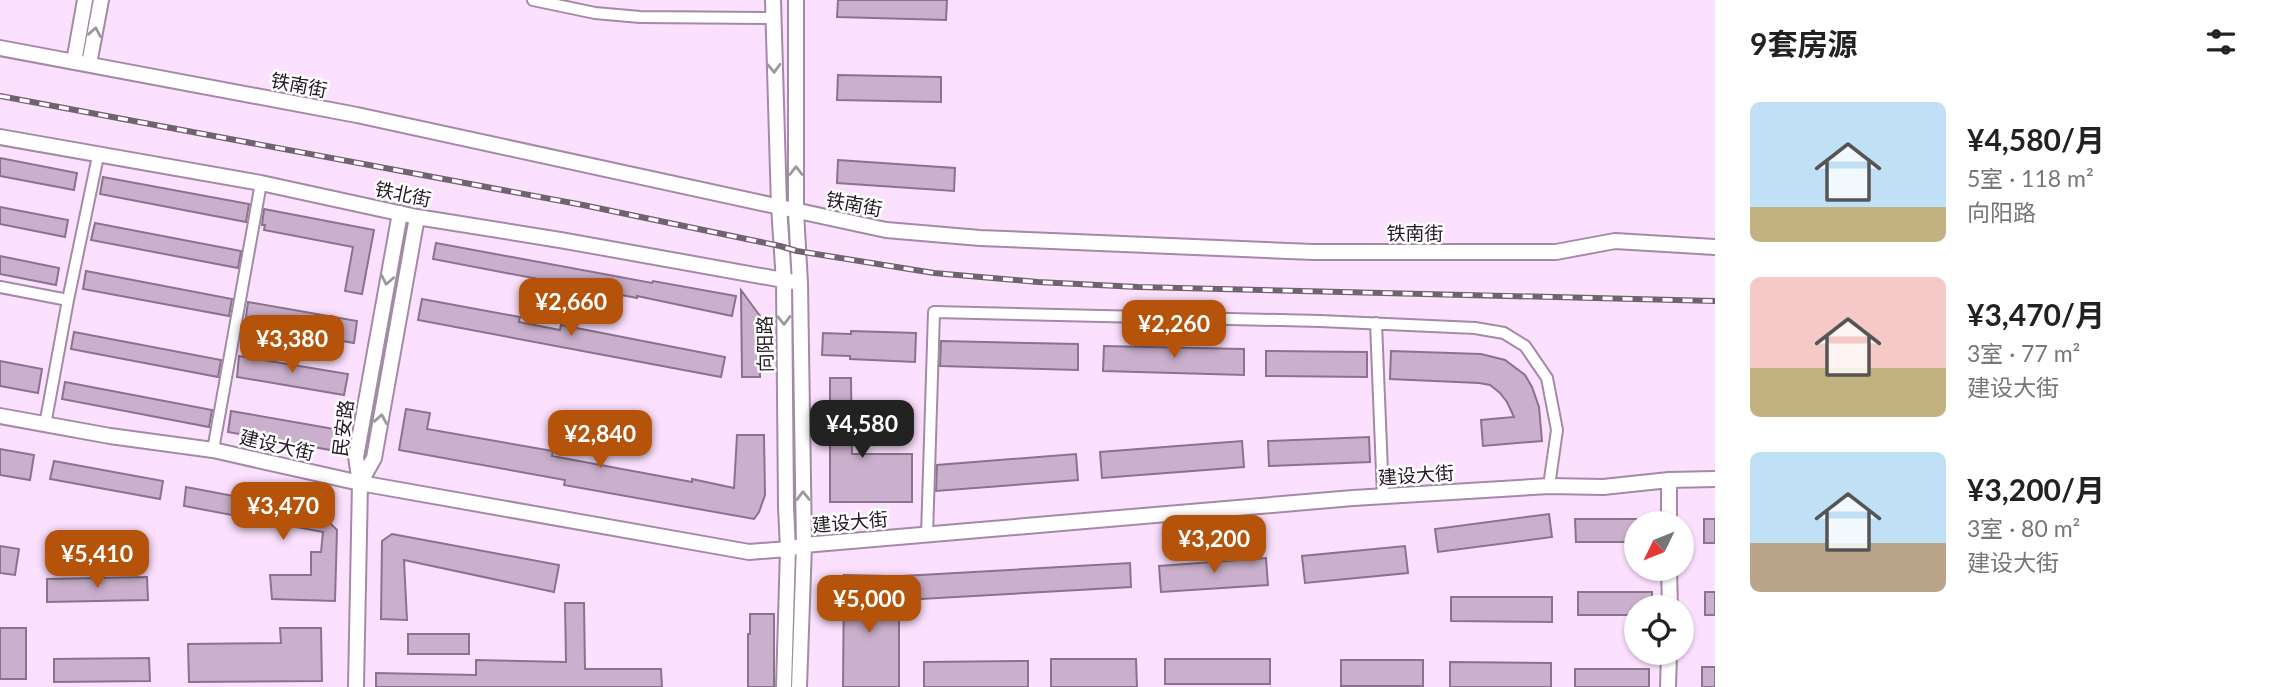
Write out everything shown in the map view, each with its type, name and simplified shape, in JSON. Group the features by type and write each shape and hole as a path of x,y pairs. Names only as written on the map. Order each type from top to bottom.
{"street":[{"path":"74,62 85,0"},
{"path":"89,64 101,0"},
{"path":"533,0 607,14 773,18"},
{"name":"向阳路","path":"773,0 784,282 788,549 784,687"},
{"name":"向阳路","path":"796,0 796,212 800,284 804,545 799,687"},
{"name":"铁南街","path":"0,48 357,115 886,230 932,235 1313,252 1556,252 1615,241 1715,247"},
{"name":"铁北街","path":"0,137 261,183 400,214 800,284"},
{"path":"45,425 99,156"},
{"path":"213,450 261,183"},
{"name":"民安路","path":"356,687 359,483 356,457 400,214"},
{"name":"民安路","path":"359,483 374,458 417,217"},
{"path":"0,287 68,300"},
{"path":"927,535 934,312 1376,323 1475,328 1504,333 1525,346 1547,378 1557,430 1549,486"},
{"path":"1376,323 1383,496"},
{"name":"建设大街","path":"0,415 110,436 213,450 359,483 750,552 804,545 1383,496 1549,486 1603,487 1669,480 1715,479"},
{"path":"1669,480 1669,511"},
{"path":"1668,687 1669,665"}],"building":[{"path":"838,0 947,0 946,20 837,17"},
{"path":"838,75 941,77 941,102 837,100"},
{"path":"0,158 77,173 74,190 0,176"},
{"path":"838,160 955,168 954,191 837,183"},
{"path":"103,177 249,204 246,222 100,194"},
{"path":"0,207 68,220 65,237 0,224"},
{"path":"264,209 374,230 362,294 345,291 353,247 264,230"},
{"path":"95,223 241,251 238,268 91,240"},
{"path":"436,243 736,296 732,316 433,259"},
{"path":"0,256 59,268 56,285 0,274"},
{"path":"86,271 232,299 229,316 83,289"},
{"path":"741,290 760,316 760,377 742,377"},
{"path":"422,299 520,317 519,322 560,330 561,325 725,357 721,377 418,320"},
{"path":"248,302 357,321 354,343 245,324"},
{"path":"851,331 916,333 915,362 822,355 823,333 851,334"},
{"path":"74,332 221,360 218,377 71,349"},
{"path":"941,341 1078,344 1078,370 940,366"},
{"path":"1104,346 1244,349 1244,375 1103,371"},
{"path":"1266,351 1367,352 1367,377 1266,376"},
{"path":"1391,351 1481,354 1505,360 1525,375 1532,387 1539,407 1542,441 1483,446 1481,420 1514,417 1500,393 1490,385 1479,383 1390,379"},
{"path":"239,356 348,374 344,395 237,377"},
{"path":"0,361 42,369 38,393 0,386"},
{"path":"830,378 851,378 852,454 912,454 912,502 830,502"},
{"path":"65,382 212,410 209,427 62,399"},
{"path":"406,409 430,413 427,429 553,451 552,456 734,488 737,435 764,435 765,495 754,519 564,485 565,480 399,450"},
{"path":"231,411 340,430 336,451 228,432"},
{"path":"1369,437 1370,462 1269,466 1268,441"},
{"path":"1242,441 1244,467 1102,478 1100,452"},
{"path":"0,449 34,455 30,480 0,475"},
{"path":"1076,454 1078,480 936,491 937,465"},
{"path":"54,461 163,481 160,499 50,479"},
{"path":"186,487 323,513 322,522 329,522 337,530 335,601 272,599 270,575 311,575 311,552 321,552 323,532 184,506"},
{"path":"1549,514 1552,537 1438,552 1435,529"},
{"path":"1575,519 1624,519 1624,542 1576,542"},
{"path":"1704,519 1715,519 1715,543 1704,543"},
{"path":"392,534 559,565 554,592 404,560 407,620 381,619 382,541"},
{"path":"0,546 19,549 15,575 0,573"},
{"path":"1405,546 1408,573 1305,583 1302,556"},
{"path":"1266,558 1268,585 1161,592 1159,566"},
{"path":"1130,563 1131,587 904,600 903,576"},
{"path":"844,575 886,576 885,613 899,613 899,687 843,687"},
{"path":"147,577 148,600 47,602 47,579"},
{"path":"1578,592 1652,592 1652,595 1624,595 1624,615 1578,615"},
{"path":"1705,592 1715,592 1715,615 1705,615"},
{"path":"1451,597 1552,597 1552,622 1451,621"},
{"path":"565,603 584,603 585,669 661,669 662,687 376,687 376,673 476,675 476,660 566,662"},
{"path":"750,614 774,614 774,687 748,687"},
{"path":"0,628 26,628 26,679 0,679"},
{"path":"280,628 321,628 322,681 189,682 188,644 281,643"},
{"path":"408,634 469,634 469,654 408,654"},
{"path":"149,658 150,681 54,682 54,659"},
{"path":"1051,659 1136,659 1137,687 1051,687"},
{"path":"1165,659 1270,659 1270,684 1165,684"},
{"path":"1341,660 1423,660 1423,686 1341,686"},
{"path":"1028,661 1028,687 924,687 924,662"},
{"path":"1450,662 1551,663 1551,687 1450,687"},
{"path":"1702,667 1715,667 1715,687 1702,687"},
{"path":"1575,669 1649,669 1649,687 1575,687"}],"railway":[{"path":"0,96 583,205 797,251 934,273 1138,287 1715,301"}]}
